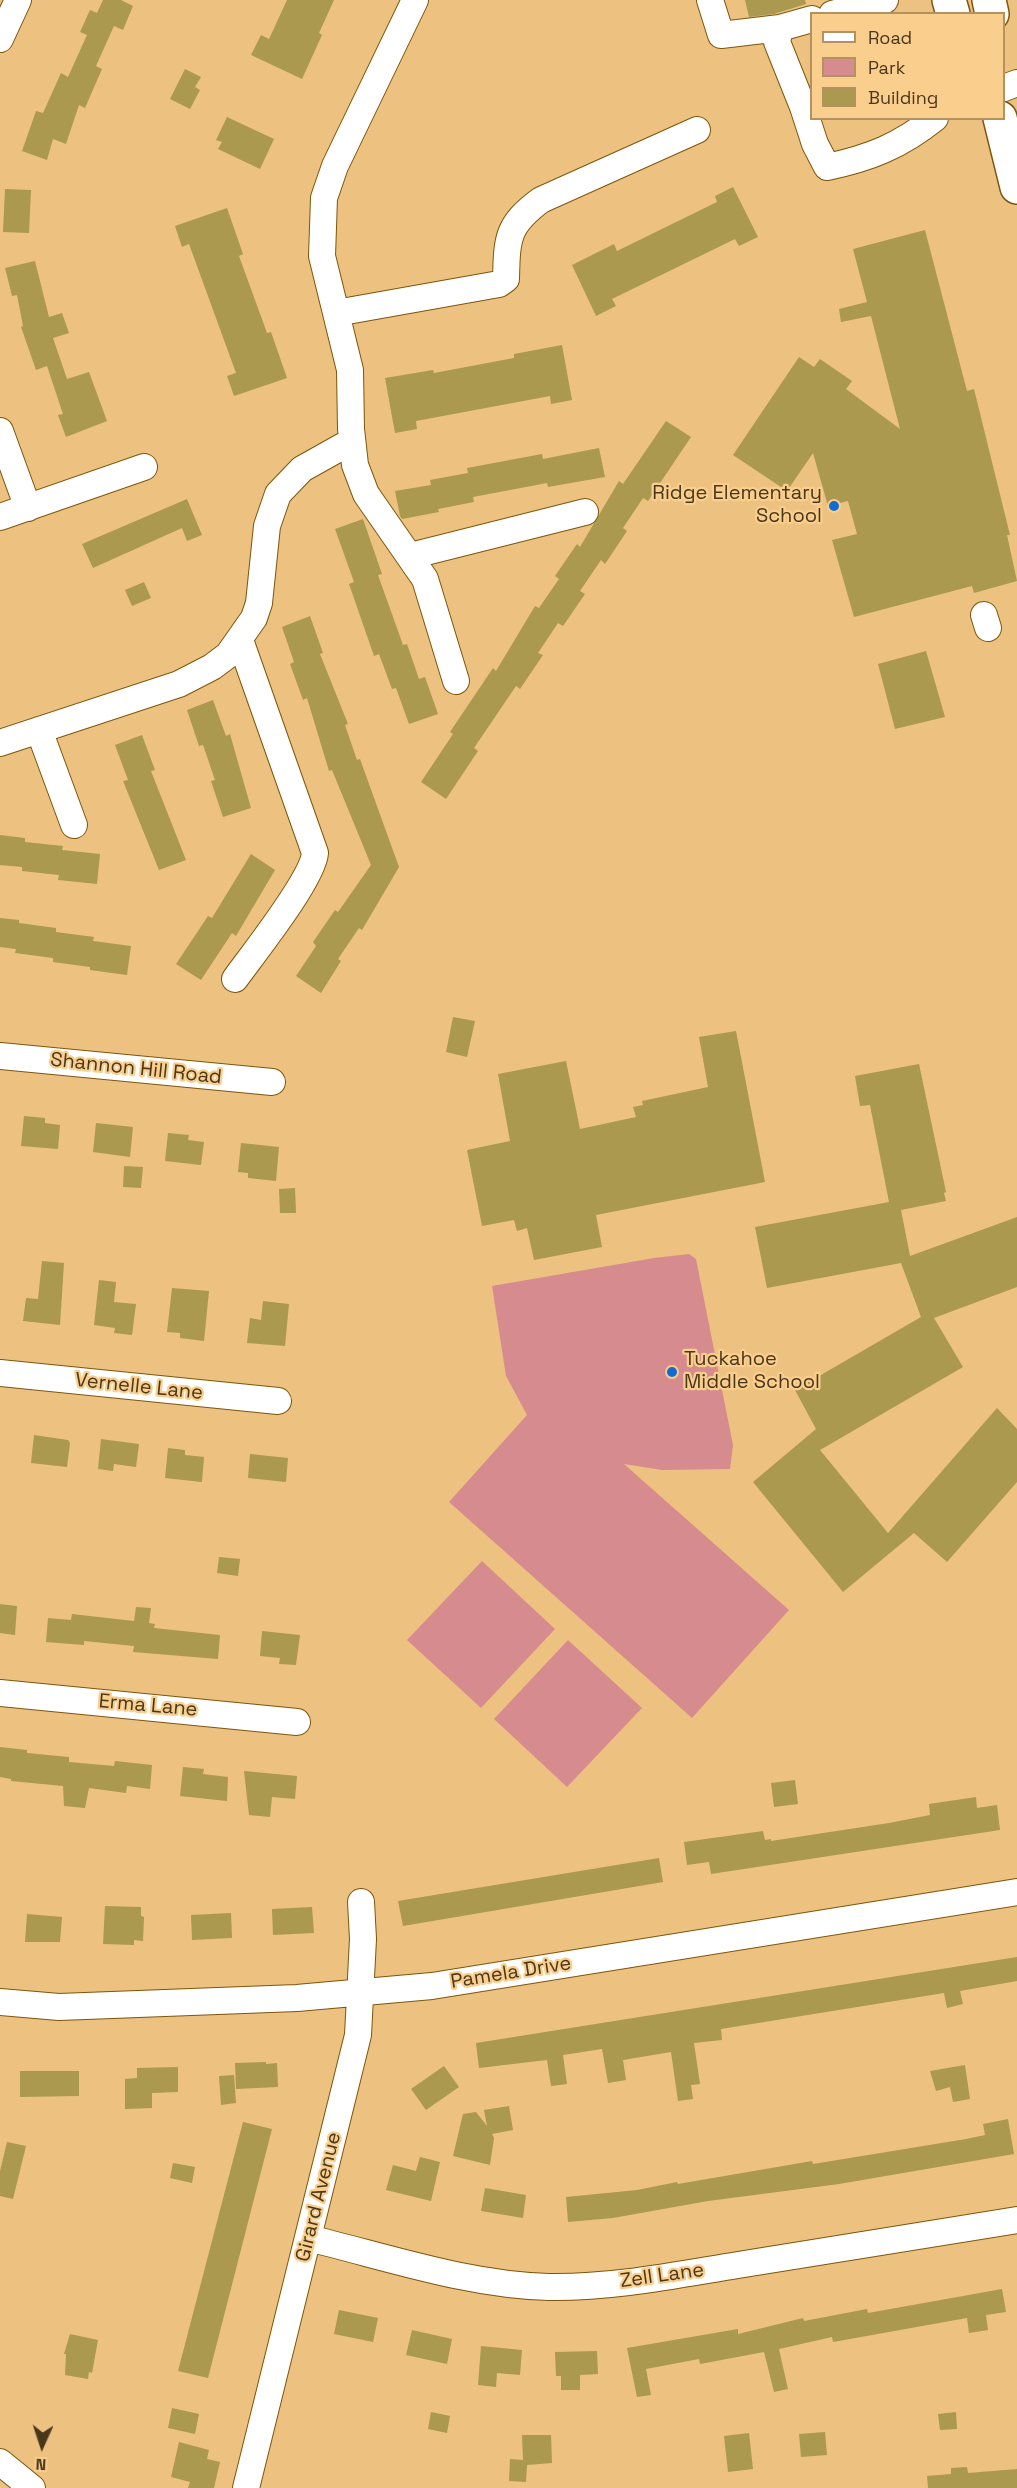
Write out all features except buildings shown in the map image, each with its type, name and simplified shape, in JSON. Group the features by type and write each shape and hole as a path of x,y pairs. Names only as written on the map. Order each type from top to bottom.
{"main road":[{"path":"1000,120 1017,187"}],"street":[{"path":"0,39 18,0"},
{"path":"415,0 335,166 324,198 322,256 350,370 355,465 366,494 425,579 456,681"},
{"path":"710,0 721,35 780,28 810,20"},
{"path":"837,12 856,4 885,0"},
{"path":"780,28 777,42 803,107 814,144 827,167 866,159 911,137 932,120"},
{"path":"336,313 499,284 506,279 507,246 515,223 528,210 541,200 697,130"},
{"path":"0,431 28,508"},
{"path":"0,743 179,684 212,667 228,655 240,640 259,603 267,526 278,494 302,469 352,441"},
{"path":"0,517 144,467"},
{"path":"410,556 585,512"},
{"path":"235,979 302,882 314,862 315,853 240,640"},
{"path":"39,730 74,825"},
{"name":"Shannon Hill Road","path":"0,1056 272,1083"},
{"name":"Vernelle Lane","path":"0,1373 278,1401"},
{"name":"Erma Lane","path":"0,1693 297,1722"},
{"name":"Pamela Drive","path":"0,2002 60,2007 297,1998 432,1986 1017,1892"},
{"name":"Girard Avenue","path":"246,2488 358,2035 363,1939 361,1902"},
{"name":"Zell Lane","path":"308,2238 445,2272 501,2283 548,2287 598,2286 1017,2220"},
{"path":"0,2462 32,2488"}],"green space":[{"path":"689,1254 696,1259 733,1445 730,1469 662,1470 624,1464 789,1610 692,1718 449,1502 527,1415 506,1376 492,1286"},
{"path":"482,1561 555,1629 481,1708 407,1640"},
{"path":"568,1640 642,1708 567,1787 494,1719"}],"place":[{"name":"Ridge Elementary School","path":"834,506"},
{"name":"Tuckahoe Middle School","path":"672,1372"}]}
